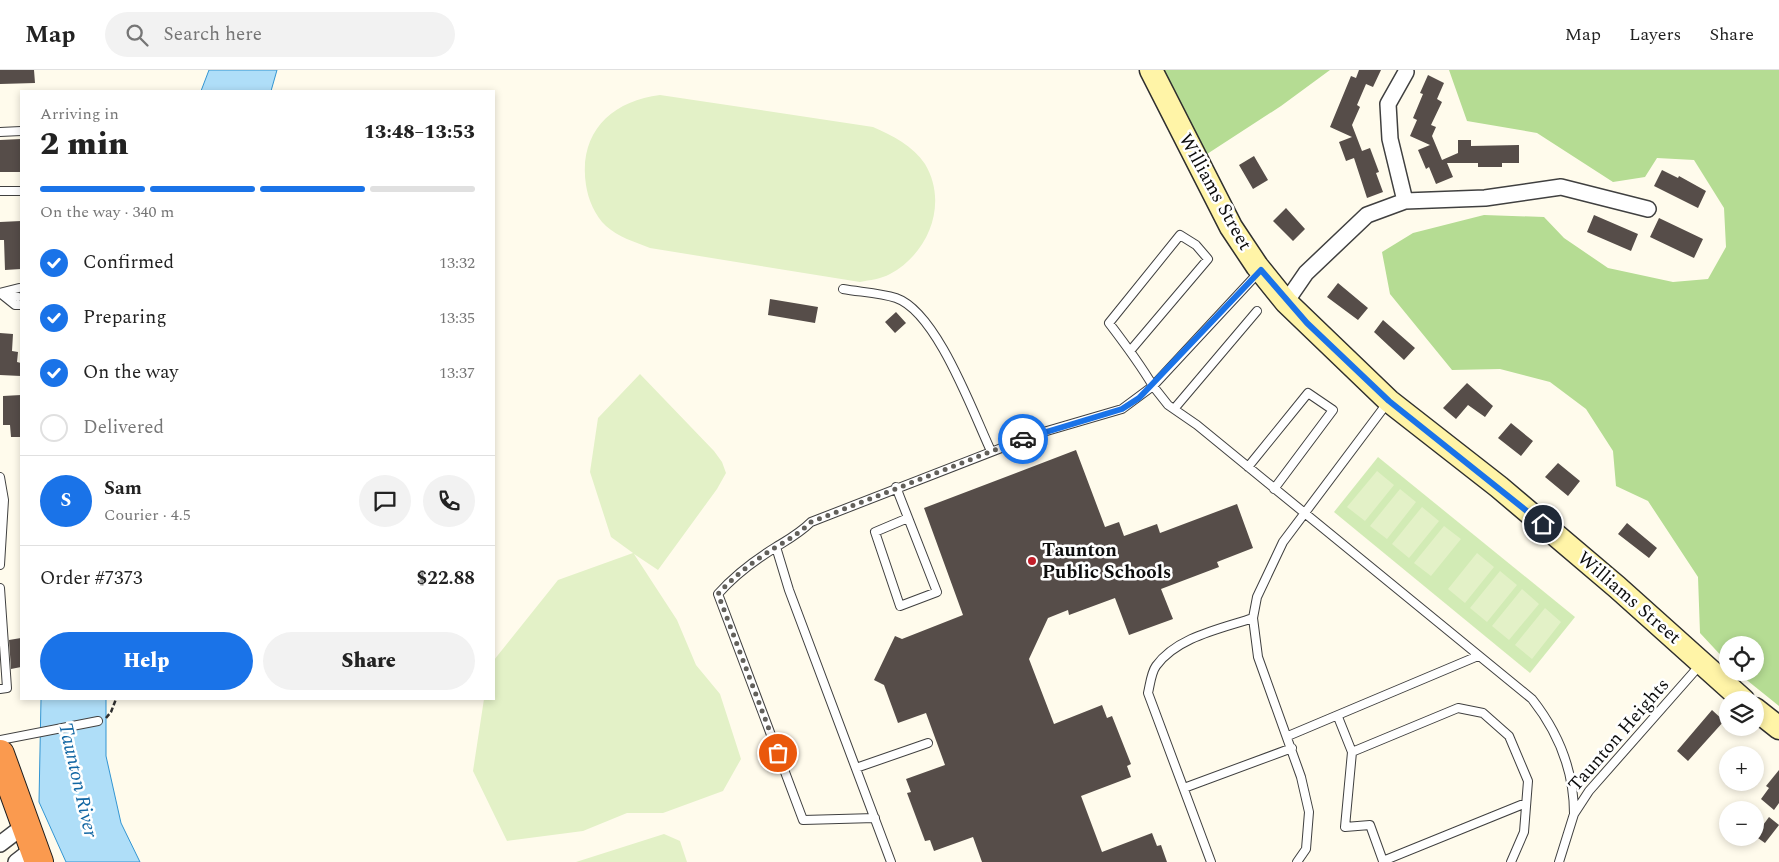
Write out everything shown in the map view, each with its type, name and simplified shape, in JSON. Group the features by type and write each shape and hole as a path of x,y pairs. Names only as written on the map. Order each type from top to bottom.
{"highway":[{"path":"0,754 29,849"}],"street":[{"name":"Williams Street","path":"1151,70 1231,227 1286,302 1389,401 1506,493 1733,691"},
{"path":"1405,201 1390,139 1388,104 1406,72"},
{"path":"1286,302 1306,273 1368,214 1405,201 1485,198 1561,187 1648,209"},
{"path":"1764,716 1779,728"},
{"path":"0,844 29,849"}],"lane":[{"path":"0,132 20,131"},
{"path":"0,192 20,191"},
{"path":"1130,351 1208,259 1196,245 1180,235 1109,323 1168,406 1197,425 1532,699 1547,718 1567,763 1574,796 1574,814"},
{"path":"875,818 803,820 718,594 730,581 776,547 798,535 811,522 896,487 1040,433 1122,409 1153,386 1261,270"},
{"path":"0,293 19,288"},
{"path":"843,289 897,298 922,316 939,342 991,451"},
{"path":"18,297 0,293 15,305 20,305"},
{"path":"1174,410 1257,310"},
{"path":"1248,467 1308,393 1333,410 1274,489"},
{"path":"1298,862 1306,849 1309,812 1302,777 1258,657 1253,618 1257,597 1273,559 1283,542 1389,401"},
{"path":"0,478 4,500 0,565"},
{"path":"896,487 937,592 900,606 875,532 908,518"},
{"path":"776,547 789,590 891,862"},
{"path":"0,588 7,688 0,689"},
{"path":"1211,862 1148,693 1155,668 1172,649 1198,637 1253,618"},
{"path":"1288,736 1338,717 1478,656"},
{"name":"Taunton Heights","path":"1559,862 1574,814 1598,781 1702,662"},
{"path":"1352,752 1458,708 1484,713 1509,736 1528,781 1524,832 1511,862"},
{"path":"1338,717 1352,752 1345,827 1370,825 1383,861 1526,803"},
{"path":"0,740 98,721"},
{"path":"856,768 928,743"},
{"path":"1184,788 1292,748"}],"path":[{"path":"98,721 111,712 116,700"}],"green space":[{"path":"1164,70 1330,70 1281,106 1204,156 1181,113"},
{"path":"1449,70 1779,70 1779,706 1764,694 1764,691 1760,691 1748,681 1764,681 1764,636 1719,636 1719,653 1700,633 1698,577 1648,501 1616,486 1613,451 1586,409 1550,382 1500,369 1452,370 1390,294 1382,252 1413,233 1484,215 1544,217 1564,238 1608,268 1673,282 1708,279 1726,247 1724,208 1694,160 1657,158 1645,177 1613,182 1537,133 1467,121"},
{"path":"660,95 873,127 895,137 920,158 932,179 935,195 934,211 931,226 924,241 915,254 890,274 860,282 650,248 616,233 602,222 588,196 585,166 587,150 593,135 613,112 642,98"},
{"path":"640,374 714,451 722,462 726,473 717,489 658,570 634,554 677,620 696,665 720,694 741,759 723,791 663,813 627,813 583,831 507,841 473,771 484,700 495,700 495,659 558,580 633,553 611,537 590,472 598,418"},
{"path":"1378,457 1575,617 1530,673 1334,512"},
{"path":"1377,471 1394,485 1365,521 1347,507"},
{"path":"1400,489 1416,502 1387,539 1370,526"},
{"path":"1422,507 1439,521 1409,558 1392,544"},
{"path":"1444,526 1461,539 1431,576 1414,563"},
{"path":"1477,553 1494,567 1465,603 1448,589"},
{"path":"1500,571 1517,585 1487,622 1470,608"},
{"path":"1522,589 1539,604 1509,640 1492,626"},
{"path":"1545,608 1561,622 1532,659 1515,645"},
{"path":"664,834 680,841 687,862 576,862"}],"water":[{"path":"209,70 277,70 271,90 201,90"},
{"name":"Taunton River","path":"41,700 106,700 106,756 121,823 140,862 66,862 39,802"}],"building":[{"path":"0,70 34,70 35,83 0,84"},
{"path":"1359,70 1381,70 1373,87 1366,84 1357,105 1360,107 1352,125 1362,151 1370,148 1379,172 1376,173 1383,192 1367,198 1354,158 1346,161 1339,142 1352,137 1330,127 1351,76 1356,78"},
{"path":"1428,75 1444,83 1437,99 1442,102 1431,125 1436,127 1432,136 1442,160 1458,153 1458,140 1471,140 1471,146 1519,145 1519,163 1502,163 1502,167 1478,167 1478,163 1447,163 1453,177 1436,184 1429,167 1426,169 1418,150 1430,145 1410,136 1417,120 1413,118 1423,94 1420,93"},
{"path":"20,139 20,172 0,172 0,140"},
{"path":"1254,156 1268,180 1253,189 1239,165"},
{"path":"1662,170 1678,178 1679,176 1706,191 1698,208 1654,186"},
{"path":"1286,208 1305,229 1293,241 1273,221"},
{"path":"1594,215 1638,234 1631,251 1587,232"},
{"path":"1659,218 1703,239 1694,258 1650,237"},
{"path":"20,221 20,269 5,270 4,240 0,240 0,222"},
{"path":"1338,283 1368,308 1358,320 1327,297"},
{"path":"770,299 818,307 815,323 768,315"},
{"path":"896,312 906,323 895,333 885,322"},
{"path":"1383,320 1415,348 1404,360 1374,332"},
{"path":"0,333 13,334 12,351 18,352 17,362 20,363 20,376 0,375"},
{"path":"1467,383 1493,406 1485,417 1468,405 1456,419 1443,408"},
{"path":"20,395 20,437 11,437 10,425 3,425 3,396"},
{"path":"1511,423 1533,441 1521,456 1498,438"},
{"path":"1076,450 1105,527 1119,522 1124,536 1157,524 1160,533 1237,504 1253,548 1217,562 1219,567 1161,589 1173,619 1129,635 1115,598 1069,615 1068,610 1048,618 1029,659 1054,724 1102,705 1107,718 1112,716 1131,764 1127,766 1131,777 1081,796 1102,852 1152,833 1157,846 1161,845 1167,862 982,862 973,837 934,851 930,840 925,841 907,793 911,792 906,779 945,765 926,713 898,723 884,685 874,680 895,636 902,639 963,615 924,508"},
{"path":"1558,463 1580,481 1568,496 1545,477"},
{"path":"1627,523 1657,548 1649,558 1618,534"},
{"path":"20,638 20,667 11,669 9,640"},
{"path":"1712,710 1719,716 1719,727 1688,761 1677,751"},
{"path":"1779,770 1779,803 1774,810 1761,799 1769,788 1766,786"},
{"path":"1769,817 1779,825 1765,843 1764,842 1764,824"}],"way so far":[{"path":"778,753 718,594 730,581 776,547 798,535 811,522 1023,439"}],"place":[{"name":"Taunton Public Schools","path":"1032,561"}],"route":[{"path":"1023,439 1122,409 1139,398 1153,386 1261,270 1286,302 1389,401 1543,524"}]}
